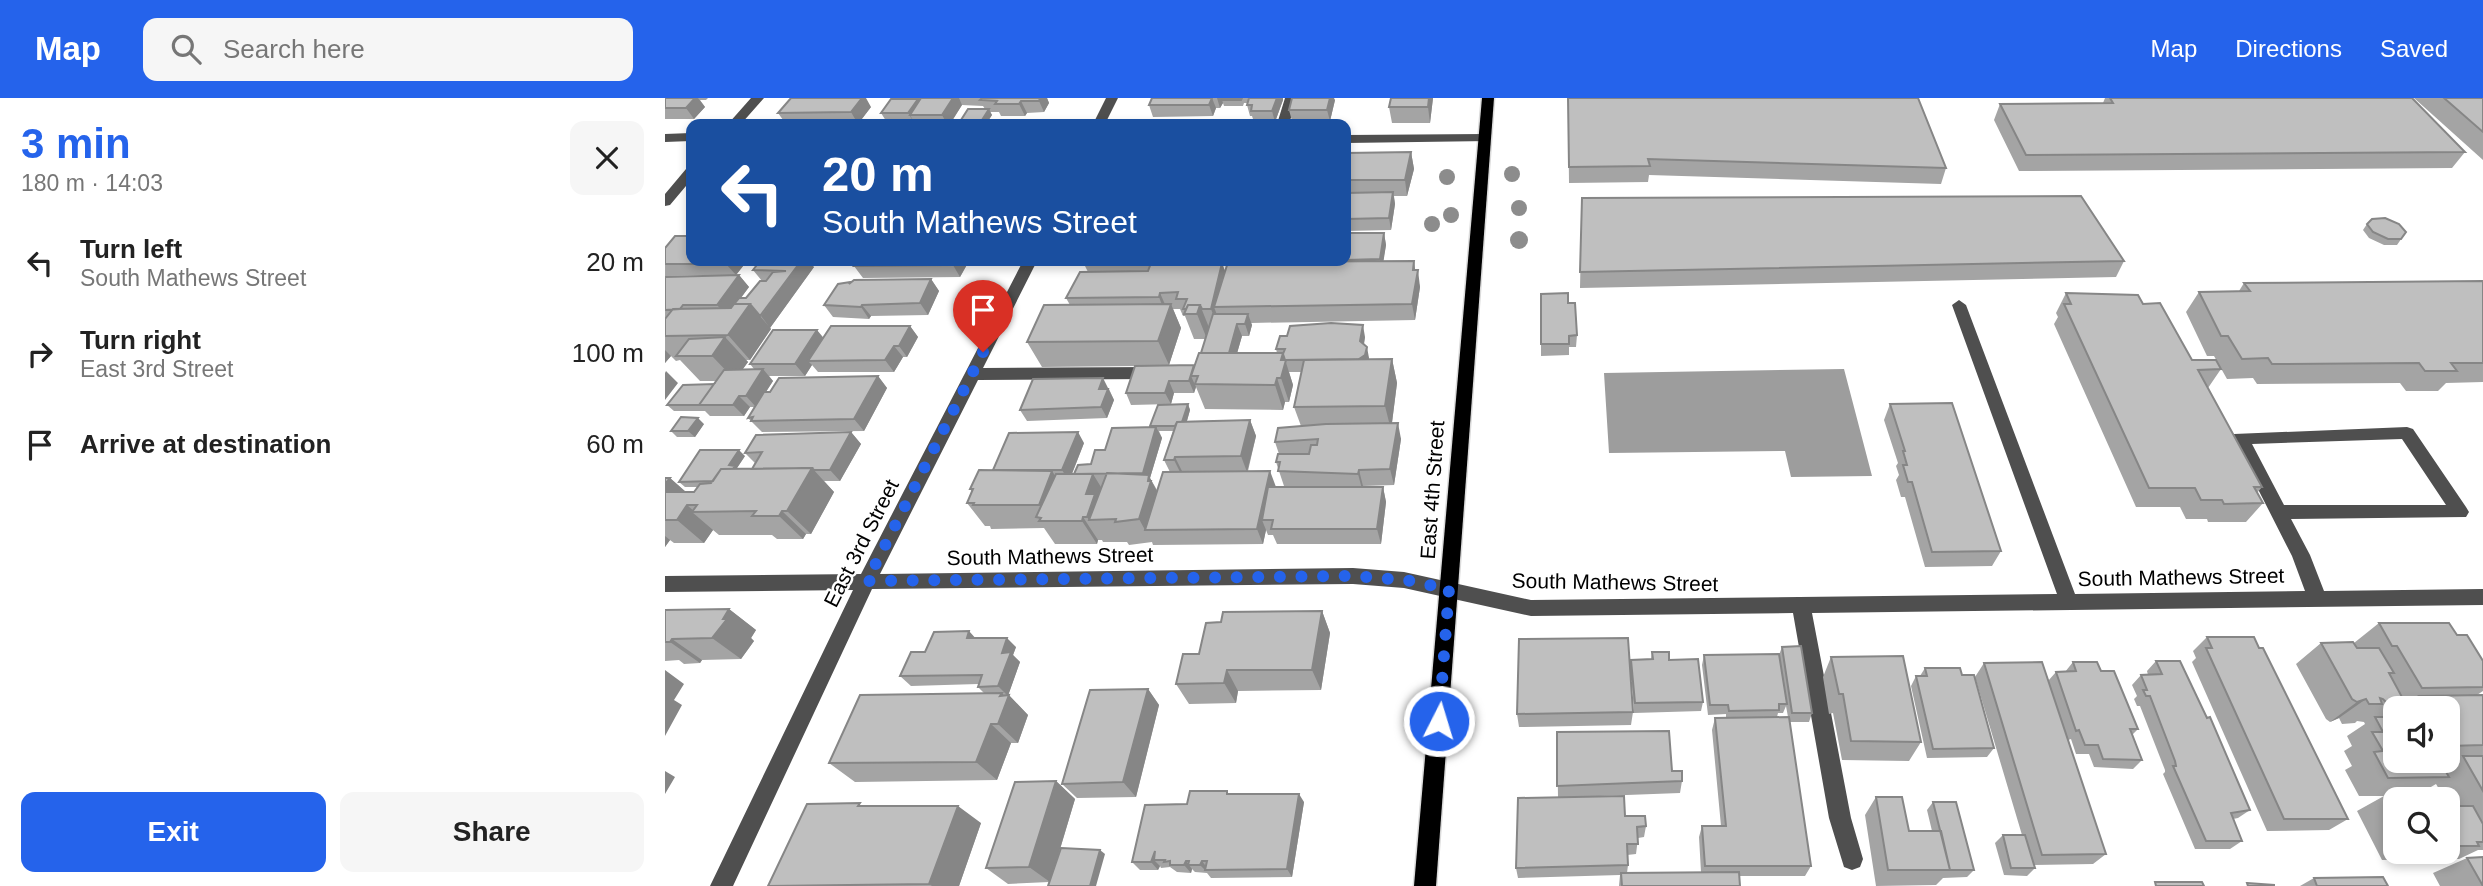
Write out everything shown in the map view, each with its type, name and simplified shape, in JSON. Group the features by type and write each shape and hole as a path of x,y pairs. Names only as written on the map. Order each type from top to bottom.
{"main road":[{"name":"East 4th Street","path":"1425,886 1488,98"}],"street":[{"path":"739,119 758,98"},
{"path":"1102,119 1112,98"},
{"path":"1285,119 1291,98"},
{"path":"665,138 686,137"},
{"path":"1351,139 1485,138"},
{"path":"665,202 686,178"},
{"name":"East 3rd Street","path":"721,886 867,581 1027,266"},
{"path":"1959,305 2069,601"},
{"path":"972,374 1159,373"},
{"path":"2279,512 2460,512 2407,433 2240,438 2301,555 2318,598"},
{"name":"South Mathews Street","path":"665,584 1353,576 1405,580 1531,608 2483,597"},
{"path":"1801,605 1840,818 1852,859"}],"shaded area":[{"path":"1844,369 1872,476 1791,477 1785,451 1609,453 1604,373"}],"building":[{"path":"665,98 695,98 686,108 665,108"},
{"path":"791,98 862,98 851,112 778,113"},
{"path":"921,98 953,98 942,115 910,115"},
{"path":"1040,98 1039,101 1021,101 1019,104 995,104 997,101 980,100"},
{"path":"1152,98 1212,98 1209,105 1149,105"},
{"path":"1223,98 1242,98 1222,100"},
{"path":"1249,98 1277,98 1272,111 1251,111 1252,105 1247,105"},
{"path":"1292,98 1330,98 1327,110 1289,110"},
{"path":"1391,98 1429,98 1428,107 1389,107"},
{"path":"1568,98 1918,98 1946,168 1648,159 1650,166 1569,167"},
{"path":"2110,98 2412,98 2465,152 2026,155 2000,104 2113,103"},
{"path":"2444,98 2483,98 2483,132"},
{"path":"891,99 918,99 908,113 881,113"},
{"path":"968,109 989,109 983,119 962,119"},
{"path":"1411,152 1405,180 1351,180 1351,153"},
{"path":"1393,192 1389,218 1351,219 1351,193"},
{"path":"2081,196 2124,261 1580,272 1582,198"},
{"path":"2385,218 2399,224 2406,232 2401,239 2388,239 2373,232 2367,224 2372,219"},
{"path":"1351,233 1384,233 1380,259 1351,260"},
{"path":"675,236 686,236 686,264 665,264 665,248"},
{"path":"1351,261 1414,261 1413,270 1418,270 1412,304 1214,307 1227,266 1351,266"},
{"path":"756,266 797,266 760,316 750,304 734,304 739,298 746,298 760,281 766,281 773,272 786,271 753,270"},
{"path":"1150,266 1221,266 1211,309 1188,305 1183,309 1187,299 1176,299 1178,292 1160,293 1159,297 1066,298 1080,272 1148,271"},
{"path":"739,275 717,305 683,305 680,309 665,310 665,277"},
{"path":"931,279 920,303 861,307 824,305 838,284 850,282 849,284 854,280"},
{"path":"2483,281 2483,363 2451,363 2457,371 2425,371 2419,363 2272,364 2268,358 2242,359 2228,336 2221,336 2199,292 2250,291 2244,283"},
{"path":"1568,293 1568,303 1575,303 1577,335 1569,336 1569,344 1541,344 1541,294"},
{"path":"2066,293 2138,295 2143,304 2160,303 2192,360 2216,360 2221,369 2198,370 2262,487 2254,487 2263,503 2224,504 2222,500 2201,500 2195,488 2149,488 2064,304 2071,304"},
{"path":"734,304 750,304 728,335 665,336 665,319 673,309 731,308"},
{"path":"1171,304 1158,341 1027,342 1044,305"},
{"path":"1188,305 1200,305 1197,314 1184,314"},
{"path":"1213,314 1248,314 1245,324 1237,324 1229,353 1201,353"},
{"path":"1331,323 1363,325 1360,341 1367,347 1365,355 1359,359 1285,360 1285,349 1276,349 1280,336 1287,336 1290,326"},
{"path":"831,326 910,326 899,346 894,346 885,360 808,361"},
{"path":"773,330 817,330 795,364 750,364"},
{"path":"725,337 712,356 676,356 689,339"},
{"path":"1199,353 1283,353 1281,360 1286,360 1281,378 1277,378 1275,385 1195,384 1198,376 1191,376"},
{"path":"1392,359 1385,406 1294,407 1304,360"},
{"path":"1194,365 1189,381 1169,381 1165,393 1126,393 1135,366"},
{"path":"763,369 746,396 739,396 733,405 699,405 724,370"},
{"path":"878,376 854,419 751,421 753,417 748,418 764,392 770,392 779,378"},
{"path":"1103,378 1099,389 1108,389 1101,407 1020,410 1033,379"},
{"path":"714,384 699,405 667,405 683,385"},
{"path":"1952,403 2001,551 1932,552 1912,482 1908,482 1903,465 1907,465 1905,451 1890,404"},
{"path":"1188,404 1182,422 1177,422 1175,426 1150,426 1158,405"},
{"path":"681,417 698,418 688,431 671,431"},
{"path":"1250,420 1241,456 1175,457 1174,460 1164,460 1177,422"},
{"path":"1398,423 1390,469 1359,470 1358,474 1278,471 1278,454 1309,454 1311,445 1317,445 1318,439 1275,442 1278,428"},
{"path":"1156,427 1143,473 1074,474 1078,465 1091,464 1095,450 1105,450 1112,428"},
{"path":"851,432 830,470 752,469 762,452 745,453 756,435"},
{"path":"1078,432 1062,470 993,470 1009,433"},
{"path":"700,450 739,450 729,465 735,466 733,469 721,469 713,481 679,482"},
{"path":"812,468 787,511 782,511 779,516 752,516 756,511 692,512 697,505 687,505 677,520 665,520 665,492 694,492 700,484 711,483 721,469"},
{"path":"979,470 1052,471 1039,505 973,505 974,503 967,503"},
{"path":"1270,471 1257,529 1145,530 1163,472"},
{"path":"1107,473 1149,475 1148,481 1151,481 1139,519 1115,522 1116,519 1089,520"},
{"path":"1056,474 1093,474 1086,494 1095,494 1087,517 1083,517 1082,521 1039,521 1041,518 1036,517"},
{"path":"1268,487 1383,487 1377,529 1271,529 1273,520 1262,520"},
{"path":"729,609 723,619 727,619 712,638 672,639 665,642 665,610"},
{"path":"1322,611 1312,670 1227,670 1224,683 1176,684 1183,654 1199,654 1206,623 1221,622 1223,612"},
{"path":"2379,623 2449,623 2457,635 2467,635 2483,661 2483,687 2422,688 2397,646 2392,646"},
{"path":"969,631 967,638 1007,638 1002,653 1011,652 998,686 978,687 982,675 900,676 911,652 925,652 934,632"},
{"path":"2207,637 2254,637 2259,648 2263,648 2348,819 2284,819 2206,648 2212,648"},
{"path":"1628,638 1633,712 1517,714 1519,639"},
{"path":"2353,642 2357,648 2379,648 2394,673 2389,673 2401,696 2383,696 2383,699 2380,698 2382,704 2369,704 2366,699 2357,702 2352,699 2321,643"},
{"path":"1801,646 1812,713 1792,713 1782,647"},
{"path":"1652,652 1669,652 1669,660 1698,659 1703,702 1635,703 1631,660 1653,659"},
{"path":"1779,654 1787,704 1779,704 1779,710 1729,711 1728,705 1710,705 1704,655"},
{"path":"1903,656 1921,742 1851,741 1843,694 1839,694 1831,657"},
{"path":"2156,661 2180,661 2207,718 2210,717 2250,810 2231,813 2242,841 2206,841 2173,766 2176,766 2175,761 2150,696 2146,696 2143,690 2147,690 2141,675 2162,674"},
{"path":"2042,662 2106,854 2042,855 1984,663"},
{"path":"2073,662 2097,662 2101,671 2114,671 2138,729 2130,729 2142,760 2103,759 2098,745 2085,745 2079,730 2076,731 2056,672 2076,671"},
{"path":"1925,668 1960,668 1962,675 1974,675 1994,748 1933,749 1916,676 1927,676"},
{"path":"1148,689 1123,782 1062,784 1090,690"},
{"path":"1002,693 1000,696 1009,695 998,724 991,724 976,762 829,763 860,695"},
{"path":"2483,695 2483,745 2460,746 2460,696 2419,696"},
{"path":"1789,717 1811,866 1705,866 1702,826 1726,826 1715,718"},
{"path":"2375,717 2383,717 2383,732"},
{"path":"1669,731 1672,771 1682,771 1682,781 1557,786 1557,732"},
{"path":"2372,732 2383,732 2383,751"},
{"path":"2383,751 2383,769 2374,752"},
{"path":"2463,756 2483,756 2483,791"},
{"path":"2385,773 2447,773 2449,777 2388,778"},
{"path":"1056,781 1029,867 986,868 1015,782"},
{"path":"1190,791 1299,794 1287,869 1205,870 1207,861 1202,861 1200,865 1188,865 1189,861 1186,861 1184,865 1170,865 1170,861 1154,860 1155,851 1151,862 1132,862 1145,805 1187,804"},
{"path":"1624,796 1625,816 1645,816 1646,826 1637,827 1638,844 1627,844 1628,865 1516,868 1518,798"},
{"path":"1876,797 1902,797 1909,831 1941,831 1950,870 1888,870"},
{"path":"1933,802 1956,802 1974,870 1950,870"},
{"path":"860,803 858,806 958,806 929,884 768,886 807,804"},
{"path":"2460,806 2473,806 2483,824 2483,842 2477,842 2479,846 2460,846"},
{"path":"2003,835 2025,835 2035,868 2011,868"},
{"path":"1061,848 1100,850 1090,886 1048,886"},
{"path":"2483,857 2483,886 2467,858"},
{"path":"1739,872 1740,886 1622,886 1621,873"},
{"path":"2383,877 2388,886 2317,886 2314,878"},
{"path":"2155,882 2202,882 2204,886 2156,886"},
{"path":"2247,883 2274,885 2274,886 2248,886"}],"route":[{"path":"983,352 867,581 1353,576 1405,580 1449,589 1439,721"}]}
